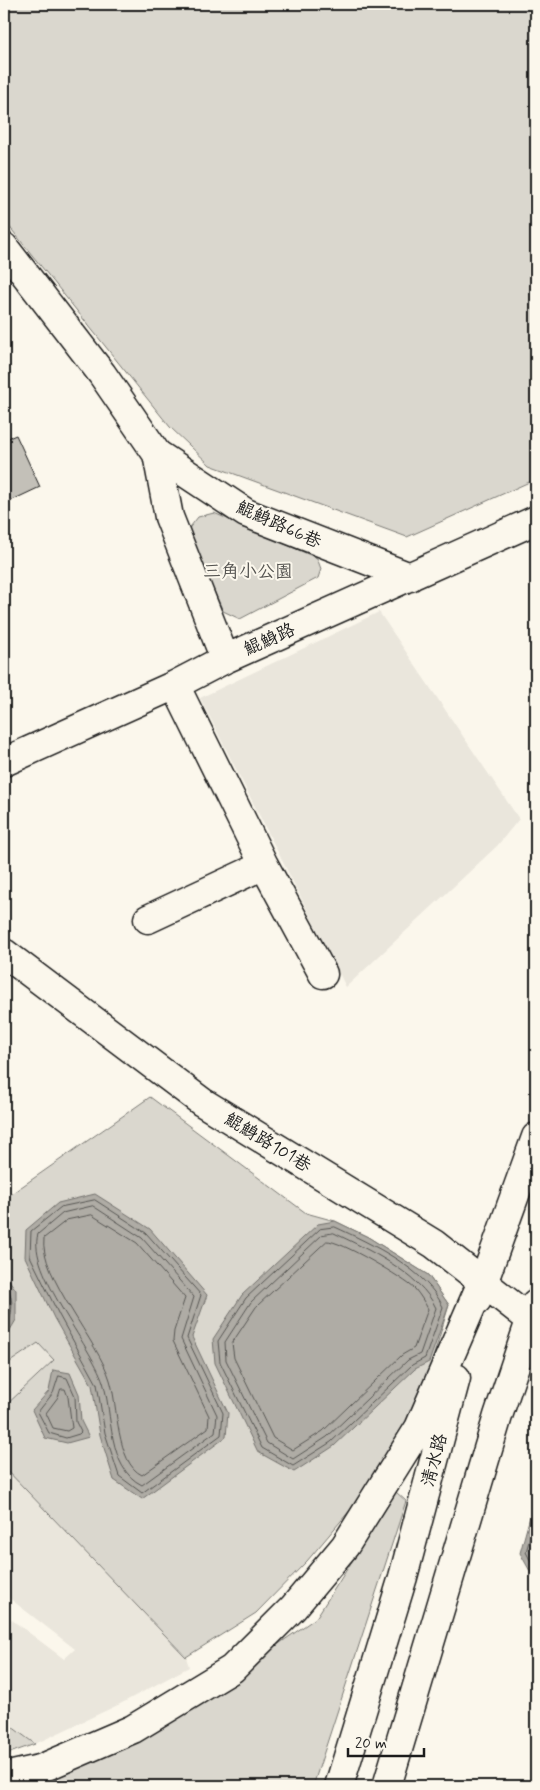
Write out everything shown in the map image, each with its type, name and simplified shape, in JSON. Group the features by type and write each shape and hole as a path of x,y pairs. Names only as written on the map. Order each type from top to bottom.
{"street":[{"name":"鯤鯓路66巷","path":"4,247 102,374 157,454 246,513 410,577"},
{"name":"鯤鯓路66巷","path":"157,454 169,517 225,659"},
{"name":"鯤鯓路","path":"4,762 175,685 225,659 536,520"},
{"path":"175,685 264,865 323,974"},
{"path":"148,919 264,865"},
{"name":"鯤鯓路101巷","path":"4,953 202,1102 434,1244 482,1282 534,1315"},
{"name":"清水路","path":"340,1786 403,1577 482,1282 536,1137"},
{"path":"4,1777 40,1768 133,1729 232,1669 293,1608 345,1546 419,1428 482,1282"},
{"path":"387,1786 498,1416 534,1315"}],"shaded area":[{"path":"379,612 519,819 497,846 346,987 200,698"},
{"path":"38,1343 54,1360 4,1407 4,1366"},
{"path":"4,1467 186,1657 189,1667 120,1704 35,1744 4,1721 4,1614 64,1659 75,1649 4,1594"}],"green space":[{"path":"4,4 536,4 536,479 407,537 210,465 170,427 4,220"},
{"name":"三角小公園","path":"214,513 317,558 321,569 318,578 240,619 223,611 187,531 198,517"},
{"path":"150,1097 306,1213 335,1221 368,1237 428,1275 449,1305 420,1401 368,1489 307,1561 256,1613 186,1657 4,1467 4,1407 54,1360 38,1343 4,1366 4,1199"},
{"path":"396,1492 406,1501 313,1786 13,1786 172,1718 316,1618"},
{"path":"4,1721 35,1744 4,1755"}],"water":[{"path":"95,1194 150,1229 207,1295 192,1337 228,1413 226,1437 142,1499 114,1480 100,1435 92,1385 54,1318 25,1257 26,1230 58,1203"},
{"path":"335,1221 368,1237 428,1275 449,1305 429,1362 415,1369 334,1446 294,1472 258,1452 215,1363 213,1339 242,1295 318,1224"},
{"path":"4,1273 16,1290 16,1320 4,1340"},
{"path":"53,1370 70,1373 79,1394 81,1421 89,1437 67,1443 45,1438 32,1410 49,1391"},
{"path":"536,1509 536,1582 520,1553 531,1513"}],"building":[{"path":"16,435 40,487 4,504 4,440"}]}
